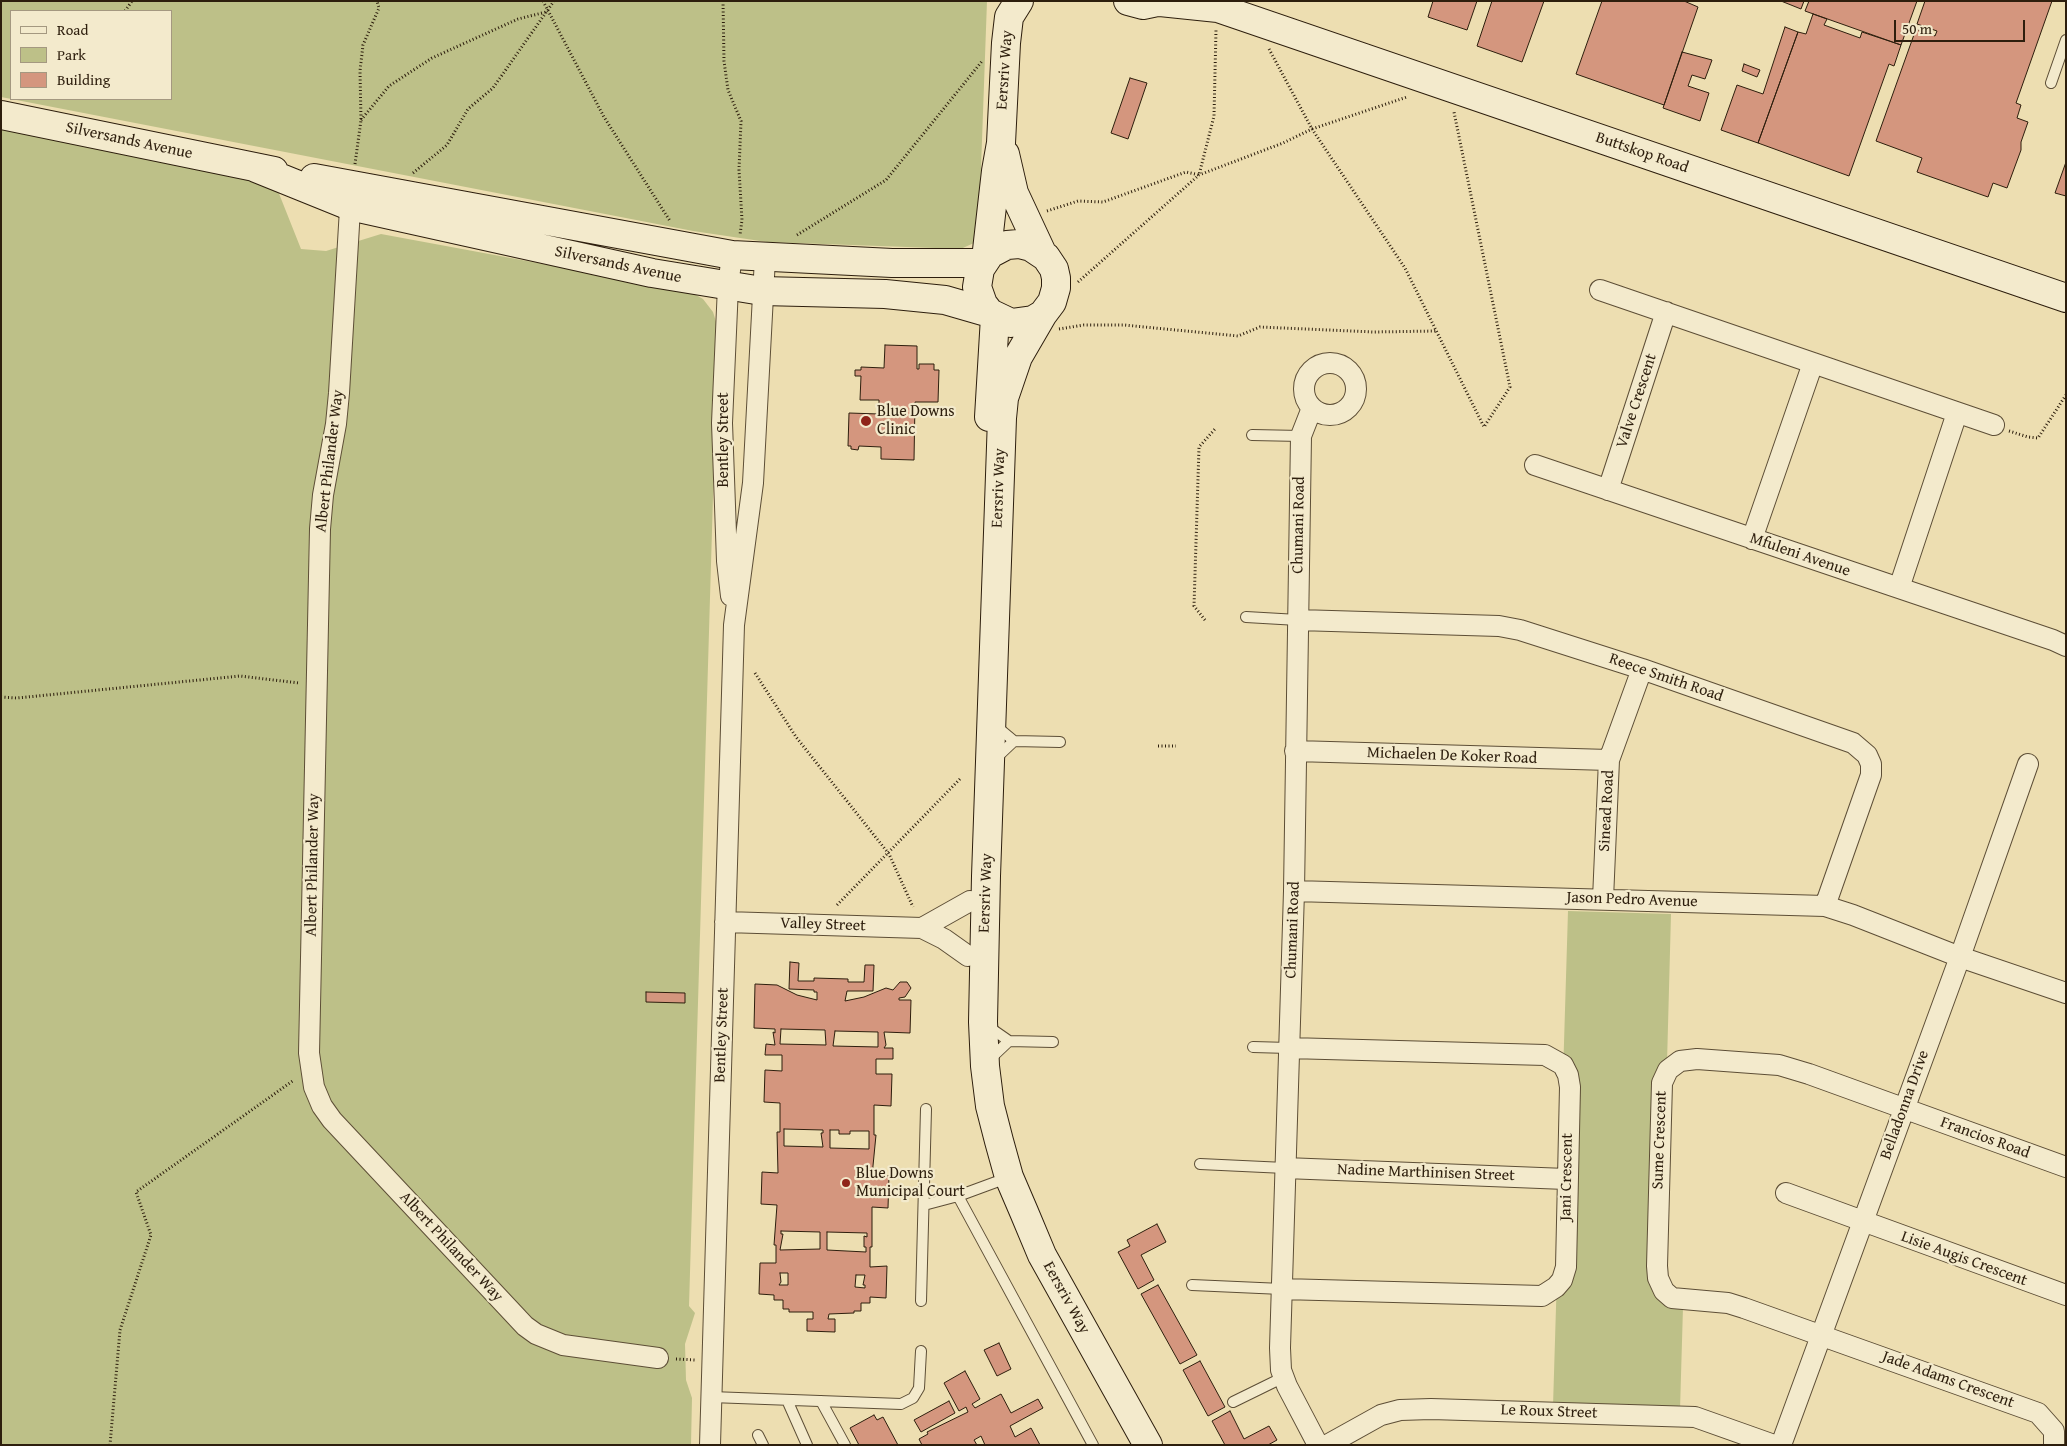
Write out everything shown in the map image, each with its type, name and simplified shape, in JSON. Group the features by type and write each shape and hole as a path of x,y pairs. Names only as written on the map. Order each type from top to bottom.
{"main road":[{"name":"Eersriv Way","path":"984,261 1001,143 1006,43 1010,17 1019,1"},
{"name":"Buttskop Road","path":"1128,1 1143,5 1161,2 1215,10 2066,298"},
{"name":"Silversands Avenue","path":"1,115 352,187 736,247 764,258 920,264 984,261"},
{"name":"Eersriv Way","path":"1001,143 1014,193 1042,253"},
{"name":"Silversands Avenue","path":"352,187 652,273 762,290 885,294 945,300 992,315"},
{"path":"1013,244 1032,247 1042,253 1054,269 1057,284 1047,322 1005,322 992,315 983,304 977,286 984,261 996,250 1013,244"},
{"name":"Eersriv Way","path":"992,315 968,956 968,1032 972,1071 984,1139 996,1182 1028,1258 1131,1445"},
{"name":"Eersriv Way","path":"1047,322 1018,357 1004,398 1002,418 983,1022 985,1066 999,1141 1009,1177 1042,1255 1148,1445"}],"street":[{"name":"Albert Philander Way","path":"352,187 339,393 336,424 323,494 320,529 309,1053 314,1087 322,1106 332,1120 525,1326 554,1343 658,1358"},
{"name":"Bentley Street","path":"734,625 727,562 722,423 728,286 736,247"},
{"name":"Bentley Street","path":"710,1445 734,625 753,483 764,258"},
{"path":"1600,290 1994,426"},
{"name":"Valve Crescent","path":"1608,490 1666,312"},
{"path":"1752,539 1813,363"},
{"name":"Chumani Road","path":"1312,408 1301,436 1294,891 1280,1348 1284,1377 1318,1445"},
{"path":"1899,588 1957,413"},
{"name":"Mfuleni Avenue","path":"1535,465 2066,646"},
{"path":"724,482 753,483"},
{"name":"Reece Smith Road","path":"1298,620 1499,626 1642,669 1853,743 1867,755 1871,764 1868,787 1825,906"},
{"name":"Sinead Road","path":"1603,899 1610,760 1642,669"},
{"name":"Michaelen De Koker Road","path":"1295,751 1610,760"},
{"name":"Belladonna Drive","path":"1781,1445 1960,956 2028,764"},
{"name":"Jason Pedro Avenue","path":"1294,891 1825,906 1854,915 1960,956"},
{"path":"922,928 970,901"},
{"name":"Valley Street","path":"725,922 922,928 944,939 968,956"},
{"path":"1960,956 2066,994"},
{"name":"Jani Crescent","path":"1282,1289 1542,1296 1548,1294 1562,1280 1566,1267 1566,1178 1570,1087 1568,1075 1563,1065 1554,1058 1545,1055 1289,1048"},
{"name":"Sume Crescent","path":"1822,1334 1728,1303 1672,1298 1664,1291 1658,1278 1657,1266 1662,1083 1668,1070 1680,1061 1697,1059 1779,1065 1904,1109"},
{"name":"Francios Road","path":"1904,1109 2066,1168"},
{"name":"Nadine Marthinisen Street","path":"1285,1168 1566,1178"},
{"name":"Lisie Augis Crescent","path":"1786,1193 2066,1295"},
{"name":"Jade Adams Crescent","path":"1822,1334 2038,1413 2054,1432 2054,1445"},
{"name":"Le Roux Street","path":"1327,1445 1381,1415 1400,1410 1431,1409 1695,1417 1774,1445"}],"lane":[{"path":"2051,83 2066,40"},
{"path":"1252,435 1301,436"},
{"path":"1246,617 1298,620"},
{"path":"992,722 1014,741 1060,742"},
{"path":"990,766 1014,741"},
{"path":"983,1022 1009,1040 1053,1042"},
{"path":"985,1066 1009,1040"},
{"path":"1254,1047 1289,1048"},
{"path":"921,1300 926,1109"},
{"path":"1200,1164 1285,1168"},
{"path":"924,1205 958,1196 996,1182"},
{"path":"958,1196 1093,1445"},
{"path":"1192,1286 1282,1289"},
{"path":"711,1397 894,1404 908,1402 919,1388 920,1351"},
{"path":"1233,1402 1284,1377"},
{"path":"787,1400 807,1445"},
{"path":"821,1401 845,1445"}],"path":[{"path":"352,187 361,120 360,71 363,45 379,8 377,1"},
{"path":"543,1 547,12 604,117 671,223"},
{"path":"411,175 447,145 468,109 493,88 554,1"},
{"path":"723,1 724,61 727,83 741,121 739,170 742,220 736,247"},
{"path":"1199,174 1214,116 1215,10"},
{"path":"361,120 389,86 432,58 518,19 547,12"},
{"path":"1267,44 1312,129 1405,268 1484,427 1510,387 1453,109"},
{"path":"795,236 886,180 988,54"},
{"path":"1072,288 1199,174 1283,143 1312,129 1412,95"},
{"path":"1041,214 1078,200 1103,202 1186,172 1199,174"},
{"path":"1047,322 1084,325 1124,325 1238,336 1260,327 1374,332 1436,331"},
{"path":"1994,426 2028,437 2038,438 2066,394"},
{"path":"1205,620 1194,606 1200,447 1214,429"},
{"path":"755,673 796,737 889,854 913,907"},
{"path":"1,697 17,698 240,676 316,685"},
{"path":"1158,746 1176,746"},
{"path":"838,905 960,779"},
{"path":"110,1445 120,1330 151,1235 136,1192 311,1068"},
{"path":"658,1358 712,1361"}],"green space":[{"path":"1,1 987,1 979,224 974,243 956,251 935,248 767,242 693,231 16,100 172,100 172,10 10,10 10,99 1,97"},
{"path":"1,124 118,147 188,168 276,186 301,249 326,251 381,234 689,291 703,299 713,312 718,328 689,1306 695,1313 685,1344 686,1380 692,1398 691,1445 1,1445"},
{"path":"1568,911 1671,914 1667,1063 1649,1275 1683,1307 1680,1410 1553,1406"}],"building":[{"path":"1433,1 1477,1 1467,30 1428,17"},
{"path":"1492,1 1544,1 1522,62 1477,46"},
{"path":"1602,1 1684,1 1698,7 1664,105 1576,74"},
{"path":"1781,1 1804,1 1801,9"},
{"path":"1809,1 1917,1 1901,45 1805,11"},
{"path":"1925,1 2052,1 2016,103 2021,105 2017,118 2028,122 2021,142 2021,150 2007,188 1993,183 1988,197 1917,172 1922,158 1876,141 1916,29 1935,36 1937,31 1917,24"},
{"path":"1813,14 1827,19 1824,25 1860,38 1862,32 1901,45 1894,66 1889,64 1849,176 1758,143 1798,32 1806,34"},
{"path":"1785,27 1798,32 1758,143 1721,130 1737,85 1763,94"},
{"path":"1682,52 1712,60 1705,79 1692,75 1688,86 1709,93 1700,121 1663,108"},
{"path":"1744,64 1760,70 1757,77 1742,71"},
{"path":"1130,78 1147,83 1128,139 1111,133"},
{"path":"2066,162 2066,196 2055,193"},
{"path":"885,345 917,346 917,369 919,369 919,364 934,364 934,370 939,370 938,402 915,402 914,460 881,459 881,447 859,446 858,450 851,449 851,446 848,446 849,413 879,414 879,400 860,400 861,376 855,376 855,370 861,370 861,367 884,368"},
{"path":"790,962 799,963 798,981 814,981 814,978 848,979 848,982 864,982 865,965 874,965 873,991 847,991 845,1001 864,997 886,988 893,990 900,982 907,982 911,988 905,997 899,998 899,1000 911,1000 910,1033 884,1032 886,1045 884,1048 893,1048 893,1059 876,1059 876,1074 892,1074 891,1106 874,1105 874,1135 876,1135 872,1176 889,1176 888,1208 872,1207 872,1247 870,1247 870,1267 887,1266 886,1298 870,1297 870,1303 861,1303 861,1311 854,1311 854,1313 829,1314 828,1319 835,1319 835,1332 807,1331 807,1319 813,1319 813,1312 789,1312 789,1309 783,1309 783,1300 774,1300 774,1295 759,1294 760,1263 776,1263 776,1245 774,1245 777,1205 761,1204 762,1172 778,1173 777,1132 780,1132 780,1103 764,1102 765,1070 782,1071 782,1055 765,1055 766,1044 775,1045 773,1032 775,1033 775,1029 754,1028 755,984 777,985 797,995 817,1000 817,992 814,992 814,990 789,989","holes":["781,1029 825,1030 826,1045 780,1044","835,1031 878,1032 878,1047 833,1046","784,1129 823,1130 823,1133 821,1133 823,1147 784,1146","830,1130 839,1130 839,1134 850,1134 850,1131 869,1131 869,1149 830,1148","781,1231 820,1232 820,1249 780,1250 783,1234 781,1234","827,1232 867,1233 867,1237 864,1236 866,1252 827,1250","780,1273 788,1273 788,1285 779,1285 781,1282","856,1275 865,1275 863,1285 865,1285 865,1288 855,1287"]},
{"path":"646,992 685,993 685,1003 646,1002"},
{"path":"1157,1224 1166,1242 1141,1255 1154,1280 1138,1289 1118,1252 1130,1246 1127,1240"},
{"path":"1158,1285 1197,1355 1180,1364 1141,1294"},
{"path":"999,1343 1011,1369 997,1376 984,1350"},
{"path":"1200,1361 1225,1407 1208,1416 1183,1370"},
{"path":"965,1371 980,1399 972,1404 975,1408 1001,1394 1011,1413 1038,1399 1043,1408 1010,1426 1015,1437 1031,1428 1040,1445 985,1445 981,1436 974,1440 977,1445 922,1445 919,1439 928,1434 927,1432 968,1412 966,1407 959,1411 944,1383"},
{"path":"949,1401 955,1413 921,1432 914,1420"},
{"path":"1230,1411 1244,1439 1269,1426 1277,1440 1268,1445 1225,1445 1212,1421"},
{"path":"874,1415 877,1420 883,1417 898,1445 859,1445 850,1428"}],"place":[{"name":"Blue Downs Clinic","path":"866,421"},
{"name":"Blue Downs Municipal Court","path":"846,1183"}]}
